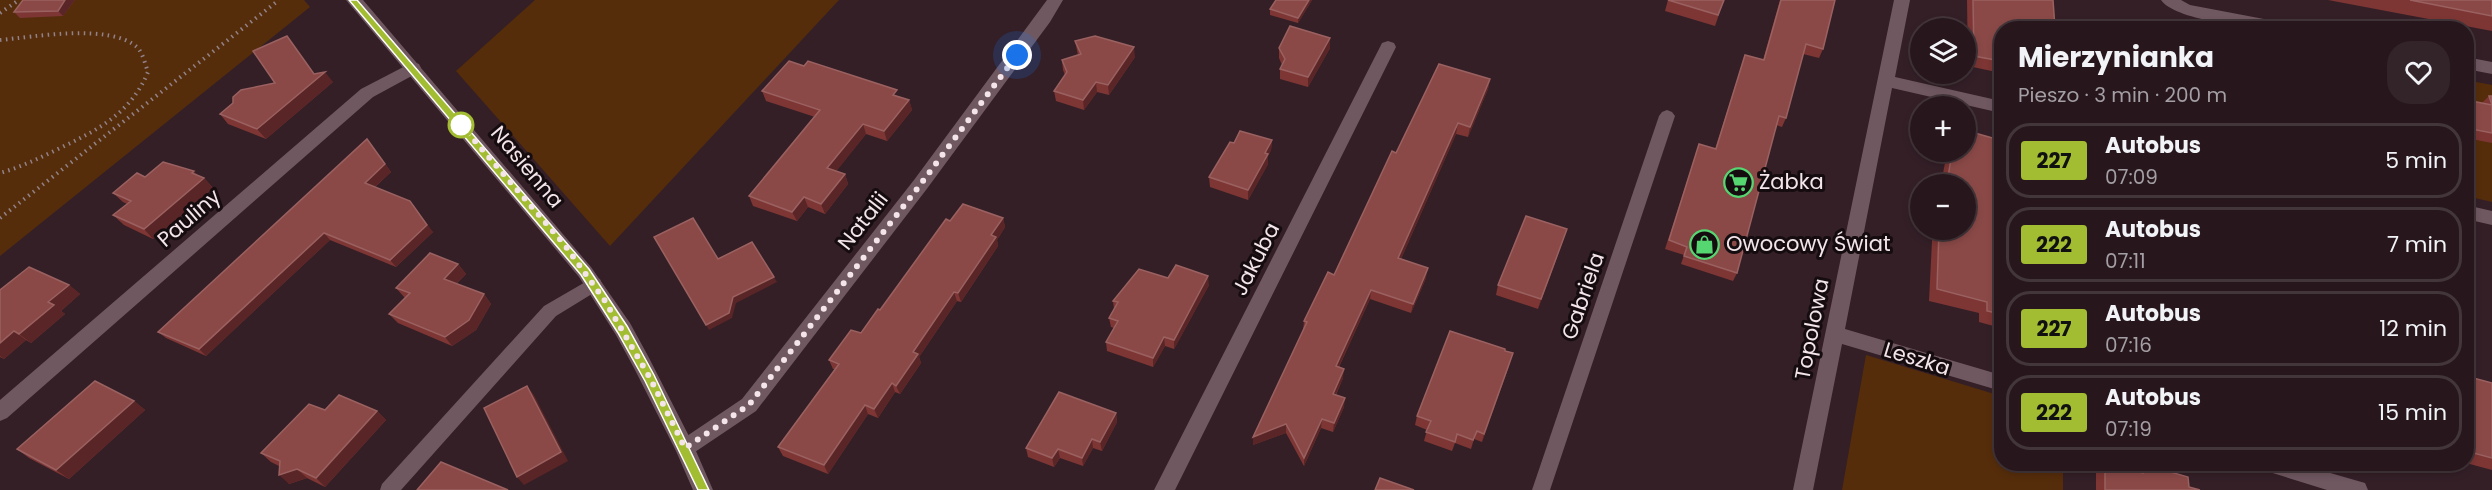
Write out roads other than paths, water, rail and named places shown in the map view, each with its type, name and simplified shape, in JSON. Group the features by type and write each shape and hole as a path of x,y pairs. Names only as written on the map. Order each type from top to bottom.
{"street":[{"name":"Nasienna","path":"354,0 564,244 594,284 623,329 685,448 703,490"},
{"name":"Natalii","path":"685,448 749,405 920,185 1055,0"},
{"name":"Topolowa","path":"1803,490 1902,0"},
{"path":"2169,0 2186,9 2249,21"},
{"name":"Jakuba","path":"1164,490 1388,47"},
{"path":"2474,65 2492,68"},
{"name":"Pauliny","path":"0,412 367,93 413,68"},
{"path":"1886,81 1994,105"},
{"path":"2474,214 2492,218"},
{"name":"Leszka","path":"1834,334 1994,381"},
{"path":"2294,471 2358,490"}],"lane":[{"name":"Gabriela","path":"1541,490 1667,116"},
{"path":"389,490 550,311 594,284"}],"place":[{"name":"Żabka","path":"1738,182"},
{"name":"Owocowy Świat","path":"1705,244"}]}
